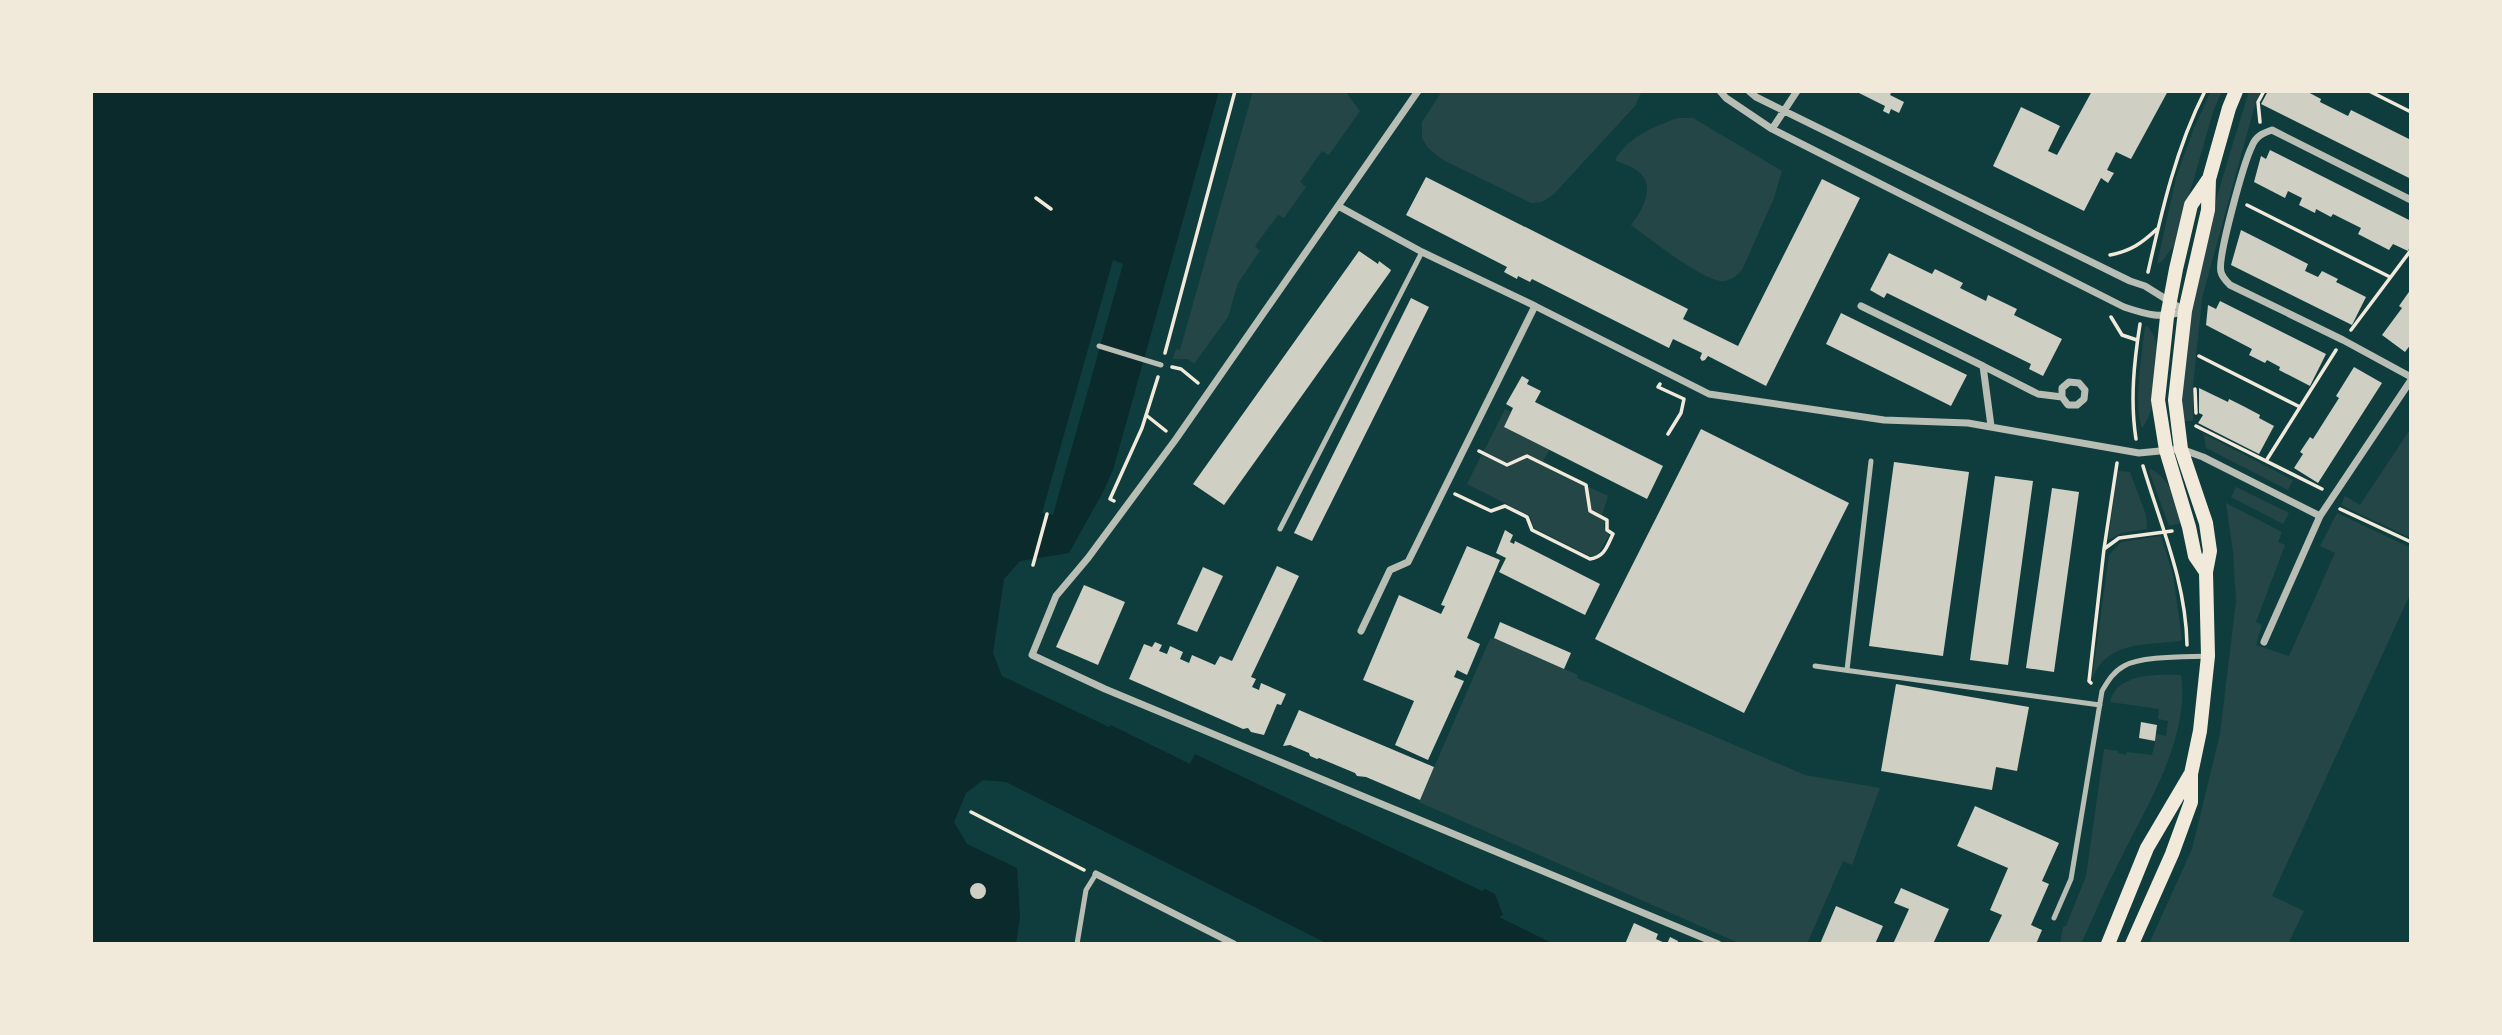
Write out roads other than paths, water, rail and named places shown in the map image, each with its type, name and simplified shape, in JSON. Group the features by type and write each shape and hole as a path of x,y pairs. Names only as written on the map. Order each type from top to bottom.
{"main road":[{"path":"2132,944 2172,855 2191,802 2191,774 2200,730 2208,656 2206,572 2210,551 2206,523 2181,449 2175,400 2185,310 2208,210 2208,179 2236,91"},
{"path":"2206,572 2195,556 2166,450 2158,400 2167,317 2191,205 2208,179"},
{"path":"2108,944 2147,848 2191,774"}],"street":[{"path":"1418,91 1125,509 1056,596 1032,655 1105,689 1717,944"},
{"path":"1720,91 1726,98 1772,129 2124,306 2141,313 2167,317 2185,310"},
{"path":"1749,91 1784,111 2145,286 2185,310"},
{"path":"1772,129 1797,91"},
{"path":"2264,642 2320,516 2411,379 2343,340 2230,285 2221,273 2221,260 2252,145 2261,134 2272,130 2411,200"},
{"path":"1338,206 1422,252 1709,394 1884,420 1991,426 2139,453 2181,449 2203,457 2320,516"},
{"path":"1361,631 1390,570 1408,562 1535,306"},
{"path":"1861,306 2038,394 2062,397"},
{"path":"1983,366 1991,426"},
{"path":"1096,874 1234,944"}],"lane":[{"path":"1280,529 1422,252"},
{"path":"1099,346 1161,365"},
{"path":"1847,670 1871,461"},
{"path":"2054,918 2071,879 2102,691 2112,674 2126,664 2208,656"},
{"path":"1815,666 2100,705"},
{"path":"1077,944 1086,890 1096,874"}]}
